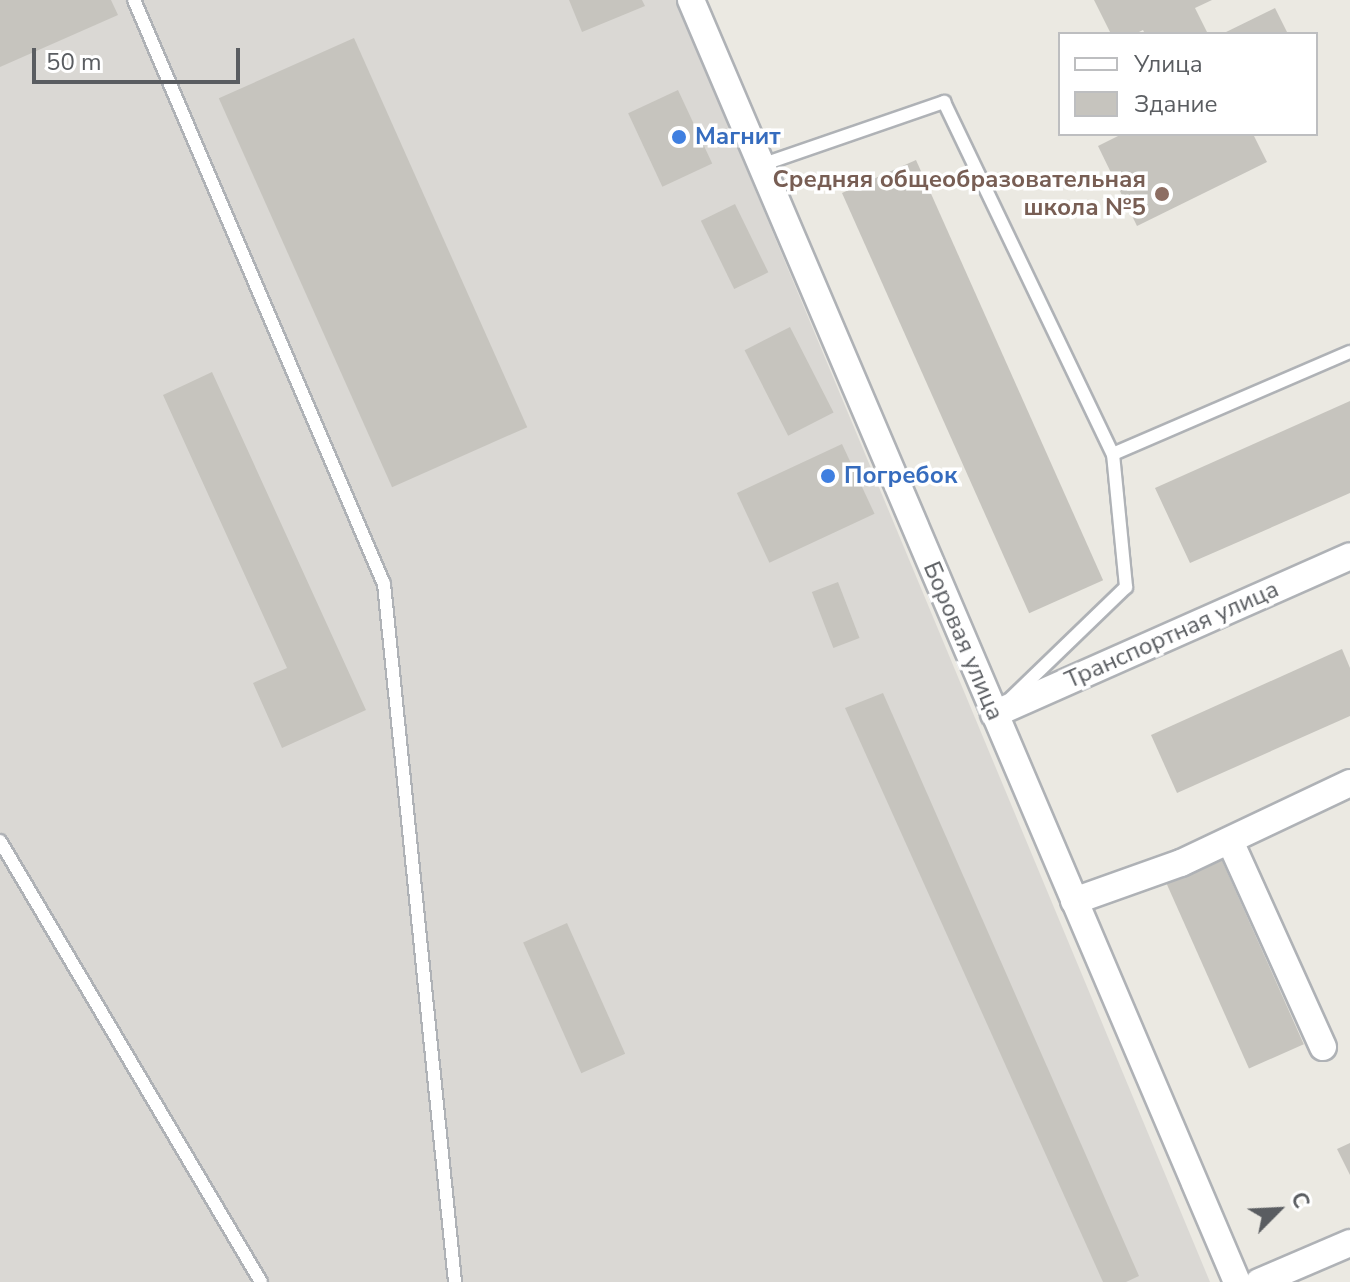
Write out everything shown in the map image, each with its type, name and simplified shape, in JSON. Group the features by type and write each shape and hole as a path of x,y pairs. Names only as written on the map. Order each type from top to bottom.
{"street":[{"name":"Боровая улица","path":"691,0 1237,1282"},
{"name":"Транспортная улица","path":"994,714 1350,556"},
{"path":"1074,901 1181,863 1350,783"},
{"path":"1230,841 1323,1047"},
{"path":"1259,1282 1350,1243"}],"lane":[{"path":"134,0 384,584 455,1282"},
{"path":"760,166 944,102 1113,454 1126,587 994,714"},
{"path":"1113,454 1350,352"},
{"path":"0,841 261,1282"}],"shaded area":[{"path":"0,0 676,0 1210,1282 0,1282"}],"building":[{"path":"0,0 111,0 118,15 0,67"},
{"path":"569,0 642,0 645,6 582,32"},
{"path":"1094,0 1212,0 1195,8 1207,32 1110,32"},
{"path":"1275,8 1287,32 1226,32"},
{"path":"354,38 527,427 392,487 219,98"},
{"path":"678,90 712,163 662,187 628,113"},
{"name":"Средняя общеобразовательная школа №5","path":"1118,136 1254,136 1267,162 1137,226 1098,146"},
{"path":"916,160 1103,580 1029,613 842,193"},
{"path":"735,204 768,272 734,289 701,221"},
{"path":"790,327 834,413 788,436 745,350"},
{"path":"212,372 366,710 282,748 253,683 287,668 163,395"},
{"path":"1350,401 1350,493 1190,563 1155,488"},
{"path":"842,444 875,514 769,563 737,493"},
{"path":"838,582 860,638 833,648 812,592"},
{"path":"1342,649 1350,668 1350,716 1177,793 1151,735"},
{"path":"883,693 1139,1276 1126,1282 1103,1282 845,708"},
{"path":"1220,856 1304,1044 1249,1069 1165,880"},
{"path":"567,923 625,1054 581,1073 523,943"},
{"path":"1350,1143 1350,1175 1337,1149"}],"place":[{"name":"Магнит","path":"679,137"},
{"name":"Средняя общеобразовательная школа №5","path":"1162,194"},
{"name":"Погребок","path":"828,476"}]}
